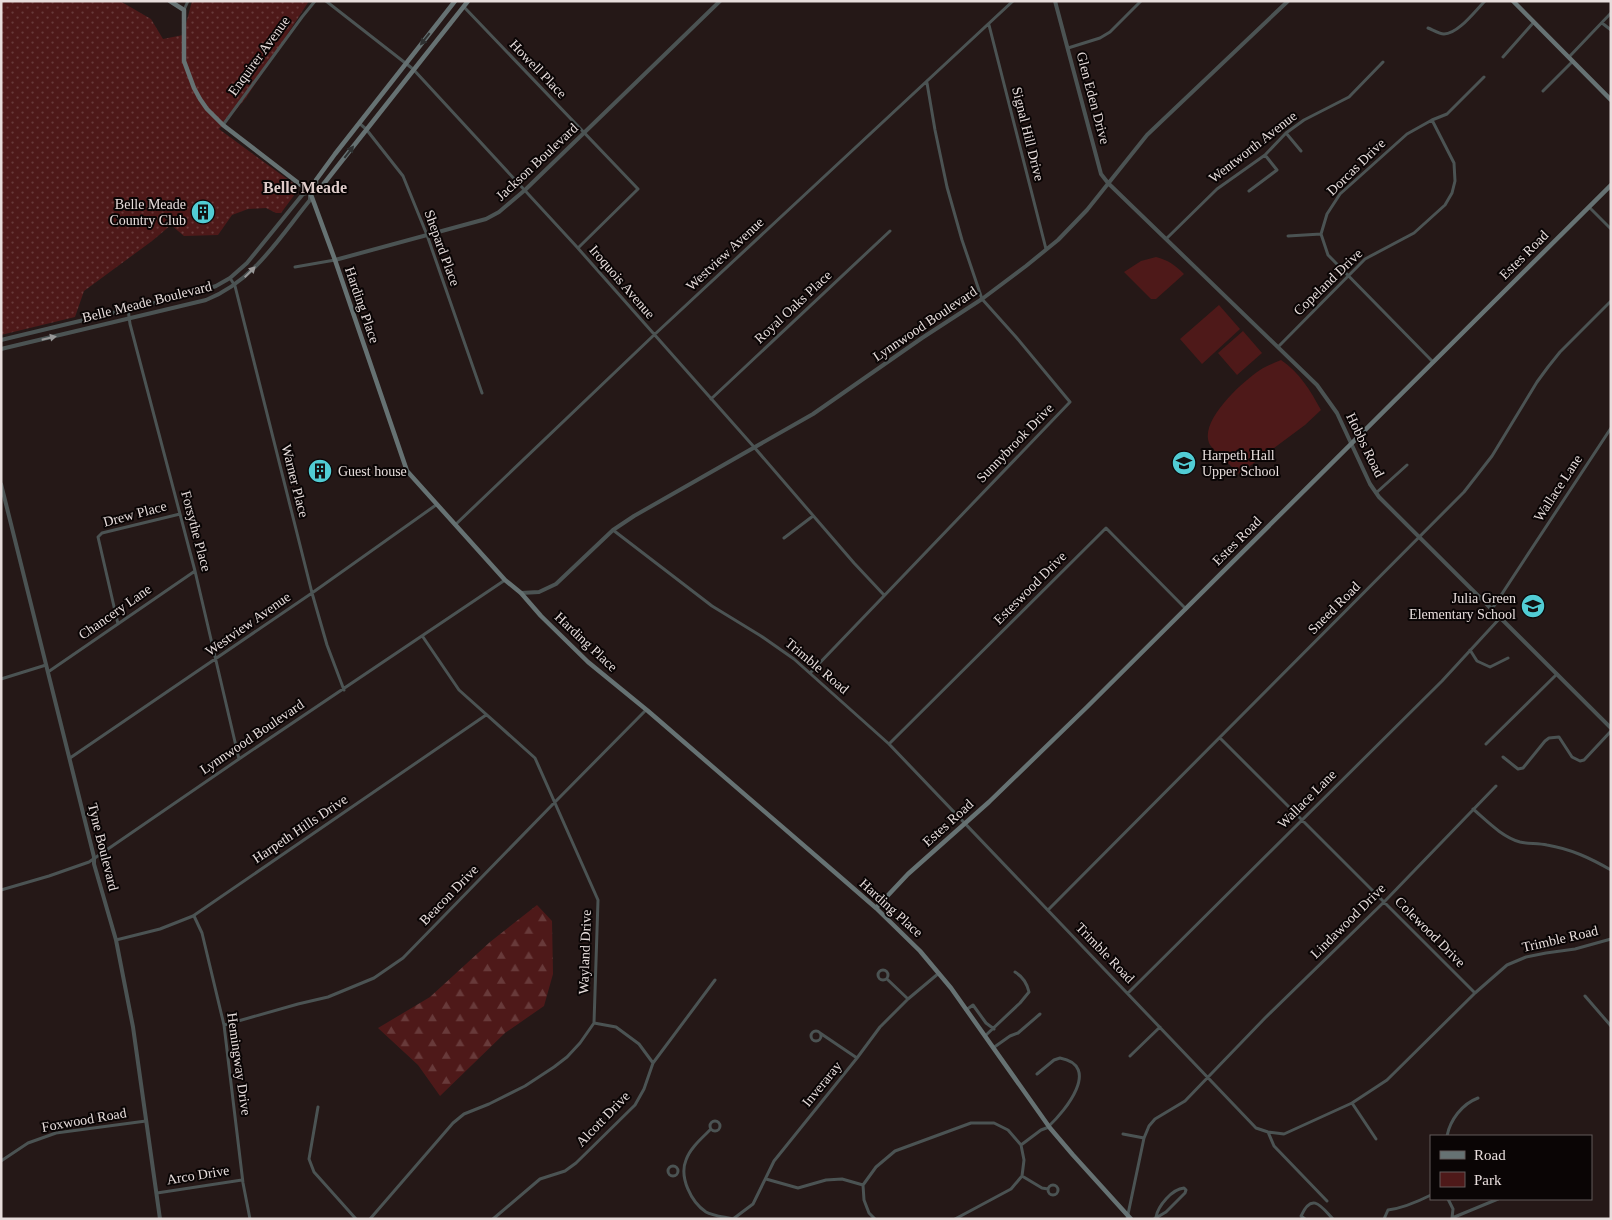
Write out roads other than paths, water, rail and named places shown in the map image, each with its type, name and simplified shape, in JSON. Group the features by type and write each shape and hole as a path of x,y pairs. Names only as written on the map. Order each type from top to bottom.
{"main road":[{"path":"170,1 184,10 184,61 194,88 207,109 223,125 310,192"},
{"path":"456,1 464,7"},
{"name":"Belle Meade Boulevard","path":"310,192 316,185 316,180 456,1"},
{"name":"Belle Meade Boulevard","path":"316,185 322,186 468,1"},
{"path":"1513,1 1611,100"},
{"name":"Estes Road","path":"876,908 908,874 965,824 1087,707 1611,185"},
{"name":"Harding Place","path":"310,192 407,471 505,580 521,593 541,616 588,662 876,908 920,950 939,972 1073,1156 1129,1218"}],"street":[{"path":"184,10 188,1"},
{"name":"Enquirer Avenue","path":"223,125 315,1"},
{"name":"Iroquois Avenue","path":"326,1 413,69 578,248 884,595"},
{"name":"Jackson Boulevard","path":"295,267 335,260 486,219 499,212 525,190 720,1"},
{"name":"Westview Avenue","path":"455,525 654,336 1013,1"},
{"name":"Glen Eden Drive","path":"1056,1 1101,174 1119,194"},
{"path":"1068,48 1100,38 1110,32 1141,1"},
{"name":"Lynnwood Boulevard","path":"521,593 539,592 556,584 613,530 634,516 813,414 922,338 982,299 1046,250 1086,212 1147,135 1288,1"},
{"path":"1428,28 1442,34 1451,33 1484,1"},
{"name":"Howell Place","path":"464,7 638,189 578,248"},
{"path":"1543,91 1611,14"},
{"path":"1503,57 1534,22"},
{"path":"1602,22 1611,30"},
{"name":"Signal Hill Drive","path":"988,25 1046,250"},
{"name":"Wentworth Avenue","path":"1166,239 1217,189 1264,155 1286,133 1304,120 1349,97 1383,62"},
{"name":"Dorcas Drive","path":"1321,234 1327,214 1340,194 1407,134 1447,114 1484,77"},
{"name":"Sunnybrook Drive","path":"811,672 1070,402 982,299 947,187 927,82"},
{"name":"Copeland Drive","path":"1278,348 1365,259 1414,233 1445,205 1452,194 1455,182 1454,164 1432,120"},
{"name":"Shepard Place","path":"359,124 403,176 427,235 482,393"},
{"path":"1286,133 1301,151"},
{"path":"1249,191 1277,170 1264,155"},
{"name":"Belle Meade Boulevard","path":"1,340 196,293 216,286 230,278 247,263 304,194 310,192 310,200 263,259 248,276 221,294 206,300 1,349"},
{"name":"Hobbs Road","path":"1119,194 1317,385 1327,398 1376,493 1611,730"},
{"path":"1589,207 1611,229"},
{"name":"Royal Oaks Place","path":"711,399 890,231"},
{"path":"1288,236 1321,234 1328,256 1433,362"},
{"name":"Warner Place","path":"230,278 235,286 312,593 327,644 344,690"},
{"name":"Sneed Road","path":"1048,910 1464,492 1484,468 1537,382 1554,360 1611,301"},
{"name":"Forsythe Place","path":"128,309 239,758"},
{"name":"Wallace Lane","path":"1492,609 1611,428"},
{"path":"1376,493 1407,466"},
{"name":"Tyne Boulevard","path":"1,484 70,758 94,857 94,864 116,940 133,1030 160,1219"},
{"name":"Westview Avenue","path":"70,758 216,660 436,505"},
{"name":"Drew Place","path":"118,624 98,537 102,533 180,514"},
{"path":"784,538 813,516"},
{"name":"Esteswood Drive","path":"889,744 1106,528 1186,609"},
{"name":"Trimble Road","path":"613,530 712,606 761,636 811,672 889,744 1256,1128 1284,1134 1352,1103 1387,1080 1475,993 1507,965 1546,953 1575,950 1611,939"},
{"name":"Chancery Lane","path":"48,672 194,571"},
{"name":"Lynnwood Boulevard","path":"1,890 89,862 239,758 344,690 505,580"},
{"name":"Wallace Lane","path":"1128,994 1442,681 1500,618"},
{"name":"Wayland Drive","path":"423,637 459,690 535,758 555,802 598,900 594,1023"},
{"path":"1470,650 1478,661 1490,667 1508,658"},
{"path":"1,679 46,665"},
{"path":"1486,744 1557,674"},
{"name":"Beacon Drive","path":"224,1025 298,1004 328,998 374,978 400,960 646,710"},
{"name":"Harpeth Hills Drive","path":"116,940 160,929 194,916 486,715"},
{"path":"1503,757 1518,769 1523,768 1545,741 1549,738 1559,737 1572,757 1580,761 1584,760 1611,730"},
{"name":"Colewood Drive","path":"1220,738 1475,993"},
{"name":"Lindawood Drive","path":"1208,1077 1265,1018 1384,902 1496,786"},
{"path":"1473,809 1495,829 1520,842 1571,850 1593,859 1611,870"},
{"name":"Hemingway Drive","path":"194,916 202,933 224,1025 242,1180 250,1219"},
{"name":"Inveraray","path":"685,1172 687,1187 692,1198 707,1212 733,1219 753,1204 774,1161 880,1027 939,972"},
{"path":"985,1036 1029,992 1024,978 1015,972"},
{"path":"887,979 908,999"},
{"name":"Alcott Drive","path":"493,1219 540,1180 566,1171 576,1163 635,1105 644,1089 653,1063 715,980"},
{"path":"1585,996 1611,1026"},
{"path":"966,1010 973,1005 986,1023 994,1029"},
{"path":"993,1048 1010,1036 1018,1033 1040,1014"},
{"path":"370,1219 453,1123 464,1114 526,1086 554,1067 580,1043 594,1023 616,1027 639,1044 653,1063"},
{"path":"1130,1056 1160,1027"},
{"path":"820,1033 857,1058"},
{"path":"1021,1145 1041,1130 1050,1126 1076,1092 1079,1081 1078,1069 1072,1062 1060,1058 1054,1060 1037,1074"},
{"path":"1129,1218 1144,1138 1149,1126 1155,1119 1185,1101 1208,1077"},
{"path":"1447,1135 1448,1128 1464,1106 1478,1098"},
{"path":"1352,1103 1376,1139"},
{"path":"318,1108 310,1159 314,1172 356,1219"},
{"name":"Foxwood Road","path":"1,1161 28,1143 56,1133 146,1121"},
{"path":"874,1219 869,1213 864,1200 863,1185 876,1167 895,1151 971,1123 994,1123 1008,1130 1021,1145 1024,1160 1022,1176 1011,1189 955,1219"},
{"path":"678,1172 685,1172 685,1161 690,1152 711,1129"},
{"path":"1268,1132 1274,1146 1327,1200"},
{"path":"1123,1134 1144,1138"},
{"path":"1022,1176 1042,1188 1048,1189"},
{"path":"766,1179 798,1188 826,1180 842,1179 863,1185"},
{"name":"Arco Drive","path":"157,1193 242,1180"},
{"path":"1181,1188 1186,1190 1166,1212 1155,1218 1158,1209 1174,1192 1181,1188"},
{"path":"1384,1219 1388,1210 1400,1209 1430,1196"},
{"path":"1448,1200 1453,1210 1452,1218 1496,1200"},
{"path":"1305,1219 1301,1216 1305,1208 1311,1202 1314,1202 1320,1204 1334,1219"}],"place":[{"name":"Belle Meade Country Club","path":"203,212"},
{"name":"Harpeth Hall Upper School","path":"1184,463"},
{"name":"Guest house","path":"320,471"},
{"name":"Julia Green Elementary School","path":"1533,606"}],"district":[{"name":"Belle Meade","path":"305,187"}]}
